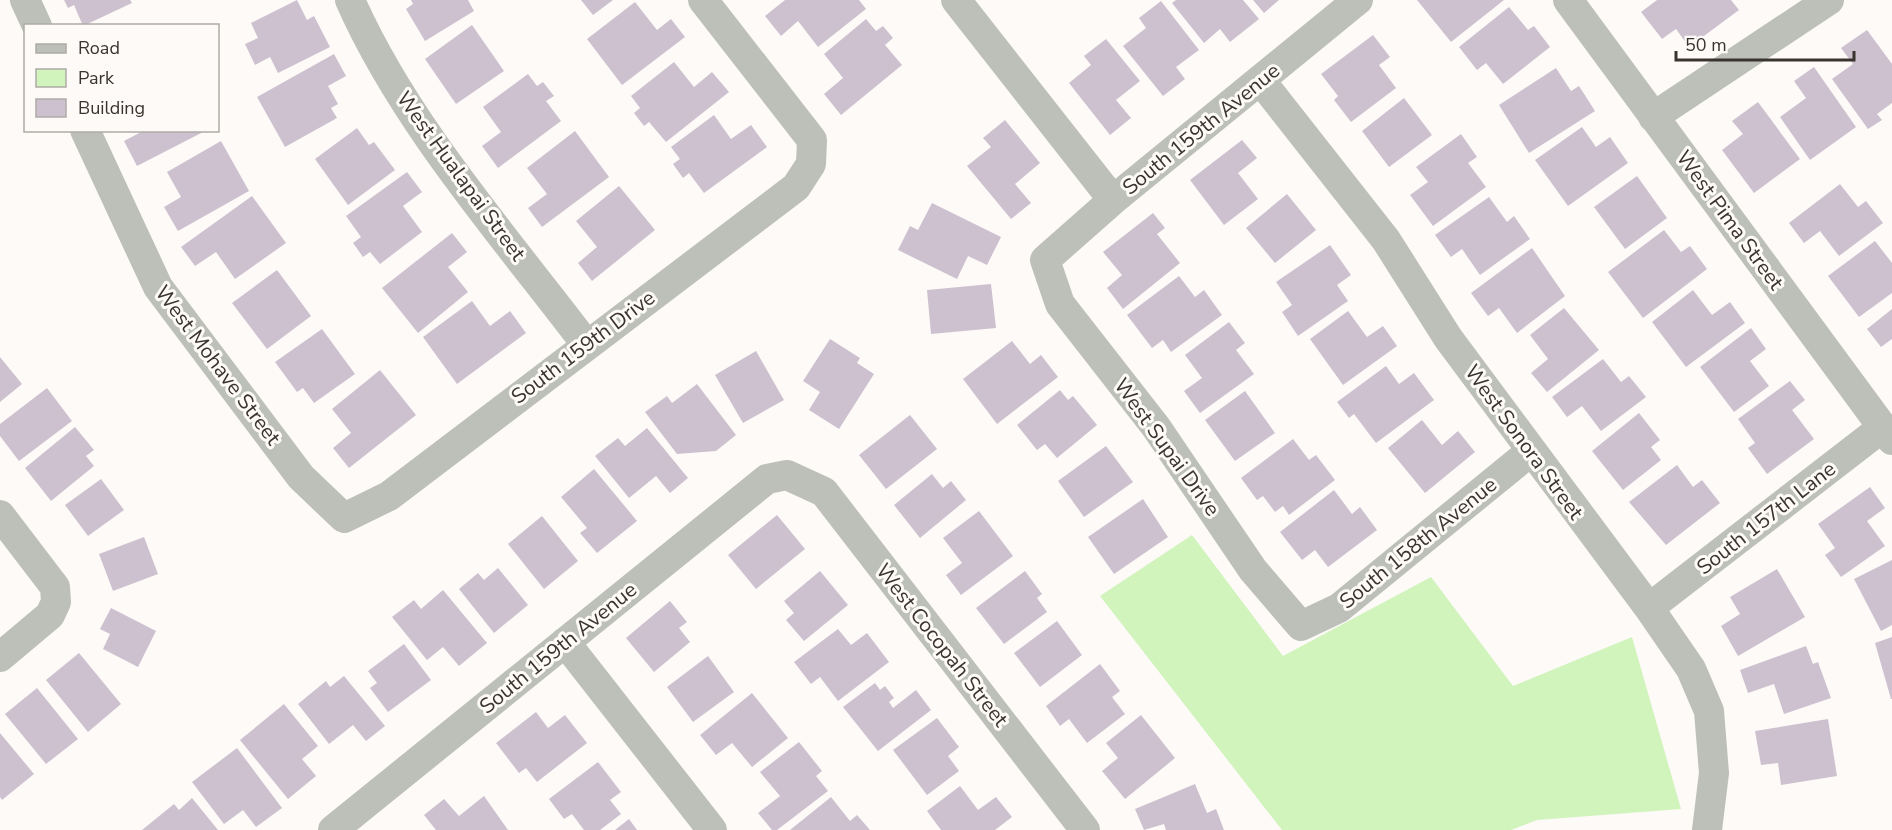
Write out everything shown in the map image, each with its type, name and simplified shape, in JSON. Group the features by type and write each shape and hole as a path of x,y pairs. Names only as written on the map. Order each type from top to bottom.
{"street":[{"path":"25,0 36,24"},
{"name":"West Hualapai Street","path":"350,0 369,44 425,133 586,345"},
{"name":"South 159th Drive","path":"344,518 389,496 796,187 811,164 812,140 703,0"},
{"path":"956,0 1113,200"},
{"name":"South 159th Avenue","path":"1045,260 1113,200 1359,0"},
{"name":"West Pima Street","path":"1568,0 1887,434"},
{"path":"1653,117 1829,0"},
{"name":"West Sonora Street","path":"1261,81 1386,240 1448,338 1530,453 1648,608 1690,669 1709,711 1714,773 1707,830"},
{"name":"West Mohave Street","path":"86,132 158,287 301,477 344,518"},
{"name":"West Supai Drive","path":"1045,260 1060,304 1156,427 1253,570 1301,626"},
{"name":"South 157th Lane","path":"1648,608 1887,434"},
{"name":"South 158th Avenue","path":"1301,626 1339,608 1530,453"},
{"name":"South 159th Avenue","path":"333,830 767,479 787,475"},
{"name":"West Cocopah Street","path":"787,475 824,492 1085,830"},
{"path":"0,515 55,587 56,602 50,615 0,657"},
{"path":"565,642 712,830"}],"green space":[{"path":"1192,535 1283,656 1431,577 1513,686 1632,637 1681,809 1537,820 1511,830 1282,830 1100,596"}],"building":[{"path":"64,0 130,0 132,3 87,24 82,24 74,5 68,8"},
{"path":"297,0 307,20 314,16 330,47 278,73 270,57 255,65 245,44 258,38 251,23"},
{"path":"411,0 468,0 474,11 425,41 406,9 413,4"},
{"path":"581,0 613,0 593,15"},
{"path":"785,0 859,0 866,9 818,47 798,21 781,36 765,16"},
{"path":"1176,0 1243,0 1259,19 1230,42 1220,29 1204,43 1172,3"},
{"path":"1253,0 1279,0 1264,13"},
{"path":"1417,0 1504,0 1451,42"},
{"path":"1657,0 1731,0 1739,10 1689,47 1676,29 1662,39 1641,12"},
{"path":"1161,1 1199,50 1176,67 1185,79 1163,96 1123,46 1146,28 1139,18"},
{"path":"635,2 657,30 671,19 685,37 622,85 587,39"},
{"path":"1509,7 1528,30 1534,26 1550,47 1503,84 1486,63 1477,70 1459,47"},
{"path":"866,19 876,31 883,26 893,38 885,45 902,65 841,115 824,94 843,78 824,54"},
{"path":"472,25 504,71 456,104 425,59"},
{"path":"1867,30 1892,64 1892,103 1877,114 1882,120 1868,129 1832,79 1853,64 1841,48"},
{"path":"1373,35 1390,57 1379,65 1396,88 1351,122 1334,100 1338,96 1321,74"},
{"path":"1106,39 1140,81 1116,100 1131,118 1110,135 1069,83 1091,65 1084,56"},
{"path":"334,54 346,76 328,86 338,104 331,108 337,118 285,147 257,97"},
{"path":"674,62 694,87 712,72 729,92 666,142 649,122 644,126 634,113 640,108 631,96"},
{"path":"1814,67 1856,127 1810,160 1780,117 1806,98 1794,81"},
{"path":"1556,68 1571,91 1579,86 1595,111 1529,153 1499,105"},
{"path":"528,74 537,86 543,82 554,96 546,101 561,121 498,168 482,146 501,132 483,107"},
{"path":"1404,98 1432,135 1389,167 1362,131"},
{"path":"1758,102 1800,159 1754,193 1722,150 1743,134 1732,121"},
{"path":"714,115 731,139 751,125 767,147 704,193 689,173 683,178 673,164 680,159 671,147"},
{"path":"1005,120 1040,163 1015,184 1031,203 1011,219 967,166 991,147 983,138"},
{"path":"1582,127 1596,147 1610,137 1628,163 1568,206 1535,160"},
{"path":"357,128 369,145 374,142 395,170 348,205 315,159"},
{"path":"575,131 609,177 542,227 528,208 547,194 527,168"},
{"path":"141,132 203,132 137,166 124,141"},
{"path":"1461,134 1477,157 1468,163 1486,187 1433,226 1410,195 1428,182 1416,167"},
{"path":"1242,140 1257,158 1238,173 1258,199 1224,225 1190,180"},
{"path":"221,141 249,191 178,231 164,207 181,197 167,172"},
{"path":"407,172 422,192 403,206 422,232 380,264 370,252 363,257 353,243 361,237 346,216"},
{"path":"1637,176 1667,218 1625,249 1594,207"},
{"path":"1840,184 1858,207 1866,201 1883,223 1839,256 1820,231 1804,243 1789,223"},
{"path":"619,186 655,230 592,281 578,263 597,247 576,221"},
{"path":"1287,194 1316,230 1275,263 1246,228"},
{"path":"252,196 286,243 235,279 216,252 195,266 181,247"},
{"path":"1489,197 1507,222 1514,216 1530,239 1480,275 1462,249 1451,257 1435,235"},
{"path":"932,203 1001,237 987,265 968,256 957,279 898,250 910,226 918,230"},
{"path":"1153,213 1165,228 1157,234 1180,263 1123,309 1107,288 1122,275 1103,252"},
{"path":"1664,230 1681,252 1690,246 1707,269 1643,318 1608,272"},
{"path":"452,233 467,252 448,267 468,292 418,333 382,288"},
{"path":"1875,241 1892,263 1892,293 1859,317 1828,276"},
{"path":"1330,245 1351,275 1337,285 1348,301 1298,336 1282,312 1292,305 1276,282"},
{"path":"1532,248 1565,296 1517,333 1499,308 1488,316 1471,293"},
{"path":"277,270 311,316 267,349 232,303"},
{"path":"1179,276 1195,297 1204,290 1222,315 1171,352 1163,340 1152,348 1127,315"},
{"path":"991,284 996,328 931,334 927,290"},
{"path":"1693,290 1712,315 1730,302 1745,323 1686,367 1652,322"},
{"path":"472,301 490,326 510,311 526,333 457,384 423,337"},
{"path":"1564,308 1599,350 1547,392 1531,373 1548,359 1530,335"},
{"path":"1892,309 1892,339 1881,347 1867,329"},
{"path":"1348,311 1367,337 1383,326 1397,346 1343,385 1310,339"},
{"path":"1229,322 1245,343 1236,350 1254,374 1200,413 1184,391 1202,378 1185,355"},
{"path":"1751,328 1766,349 1750,361 1769,386 1734,412 1700,367"},
{"path":"322,329 355,374 314,403 303,388 297,392 275,362"},
{"path":"830,339 860,358 857,363 874,374 839,429 809,410 820,392 803,381"},
{"path":"1012,341 1030,364 1041,355 1058,377 997,424 963,379"},
{"path":"756,351 784,400 743,423 715,375"},
{"path":"0,357 22,384 0,402"},
{"path":"1603,359 1621,382 1629,376 1646,397 1601,431 1582,406 1567,417 1552,397"},
{"path":"1386,366 1399,384 1414,373 1434,400 1376,443 1354,414 1349,418 1337,402"},
{"path":"380,370 416,415 349,468 333,448 351,433 332,409"},
{"path":"1790,381 1805,400 1792,410 1814,439 1767,474 1748,448 1755,443 1738,419"},
{"path":"697,384 736,435 716,451 677,454 645,412 667,396 672,403"},
{"path":"47,388 72,421 19,461 0,436 0,424"},
{"path":"1060,390 1068,400 1073,396 1097,425 1057,458 1045,444 1037,450 1017,425"},
{"path":"1245,391 1275,433 1235,461 1205,420"},
{"path":"1639,413 1660,440 1651,447 1661,460 1623,490 1592,451"},
{"path":"910,415 937,449 886,489 859,455"},
{"path":"1422,420 1442,445 1458,431 1475,452 1425,493 1388,448"},
{"path":"75,427 94,450 86,456 94,466 51,501 25,468"},
{"path":"647,428 688,478 670,493 656,476 629,498 595,456 618,438 625,446"},
{"path":"1293,439 1309,460 1316,455 1335,480 1289,515 1283,506 1275,512 1263,496 1257,500 1241,478"},
{"path":"1106,446 1133,482 1084,517 1058,481"},
{"path":"1677,465 1693,487 1702,480 1720,503 1666,545 1629,502"},
{"path":"594,469 637,521 597,553 580,533 587,528 561,497"},
{"path":"932,474 943,488 951,481 966,500 920,538 894,505"},
{"path":"101,479 124,510 88,536 65,505"},
{"path":"1870,487 1885,508 1867,521 1885,546 1841,577 1825,555 1835,548 1818,524"},
{"path":"1334,490 1352,514 1360,507 1377,530 1328,567 1315,550 1302,560 1280,532"},
{"path":"1143,499 1168,537 1114,574 1088,537"},
{"path":"979,511 1013,556 961,595 946,575 962,563 943,538"},
{"path":"777,515 805,549 756,589 728,555"},
{"path":"542,516 578,561 544,589 508,544"},
{"path":"144,537 158,574 113,591 99,554"},
{"path":"1892,560 1892,625 1881,631 1854,579"},
{"path":"498,568 528,605 494,633 459,589 478,573 484,580"},
{"path":"1777,569 1805,617 1738,656 1721,626 1740,614 1730,597"},
{"path":"820,571 848,605 804,641 786,620 794,613 784,601"},
{"path":"1025,571 1042,594 1037,598 1047,612 1004,644 976,608"},
{"path":"443,590 487,643 459,666 443,647 427,660 392,617 414,600 421,609"},
{"path":"670,601 687,622 679,628 690,642 654,672 626,638"},
{"path":"111,608 156,631 138,667 103,649 110,634 100,629"},
{"path":"1057,621 1082,655 1040,687 1014,653"},
{"path":"838,629 851,645 867,633 889,662 838,701 820,677 811,684 794,662"},
{"path":"1892,637 1892,699 1891,699 1875,643"},
{"path":"404,644 431,680 388,712 370,688 377,683 368,671"},
{"path":"1806,646 1813,664 1818,662 1831,698 1784,714 1774,684 1748,693 1740,670"},
{"path":"79,653 121,704 88,732 46,680"},
{"path":"708,656 734,692 693,722 667,687"},
{"path":"1100,664 1120,691 1112,697 1125,714 1087,743 1069,719 1060,726 1046,706"},
{"path":"344,676 385,726 366,741 353,725 329,744 298,704 326,681 330,687"},
{"path":"875,683 880,690 885,686 894,698 889,702 893,708 916,690 931,710 878,751 843,707"},
{"path":"37,688 78,739 46,764 5,714"},
{"path":"752,693 788,738 752,767 732,743 716,755 700,735"},
{"path":"284,704 318,746 302,759 316,776 288,799 240,740"},
{"path":"536,712 548,728 565,715 587,743 537,782 526,768 519,773 496,743"},
{"path":"1141,715 1175,758 1125,799 1102,771 1118,758 1106,743"},
{"path":"937,718 959,747 948,756 959,771 927,795 893,750"},
{"path":"1828,719 1837,776 1781,785 1778,763 1761,765 1755,731"},
{"path":"0,733 34,774 2,800 0,797"},
{"path":"799,742 822,771 816,776 828,791 777,830 772,830 758,813 780,796 760,772"},
{"path":"237,748 282,808 256,827 243,810 224,824 192,782"},
{"path":"598,762 621,792 610,800 621,814 600,830 584,830 572,814 564,819 549,799"},
{"path":"1195,784 1207,813 1216,809 1224,830 1166,830 1164,824 1144,830 1135,809"},
{"path":"960,786 978,810 996,797 1012,817 995,830 941,830 927,811"},
{"path":"484,796 508,830 436,830 424,815 444,799 459,816"},
{"path":"831,797 850,821 857,815 870,830 790,830"},
{"path":"192,798 218,830 142,830 174,804 179,810"},
{"path":"629,819 637,830 615,830"}]}
